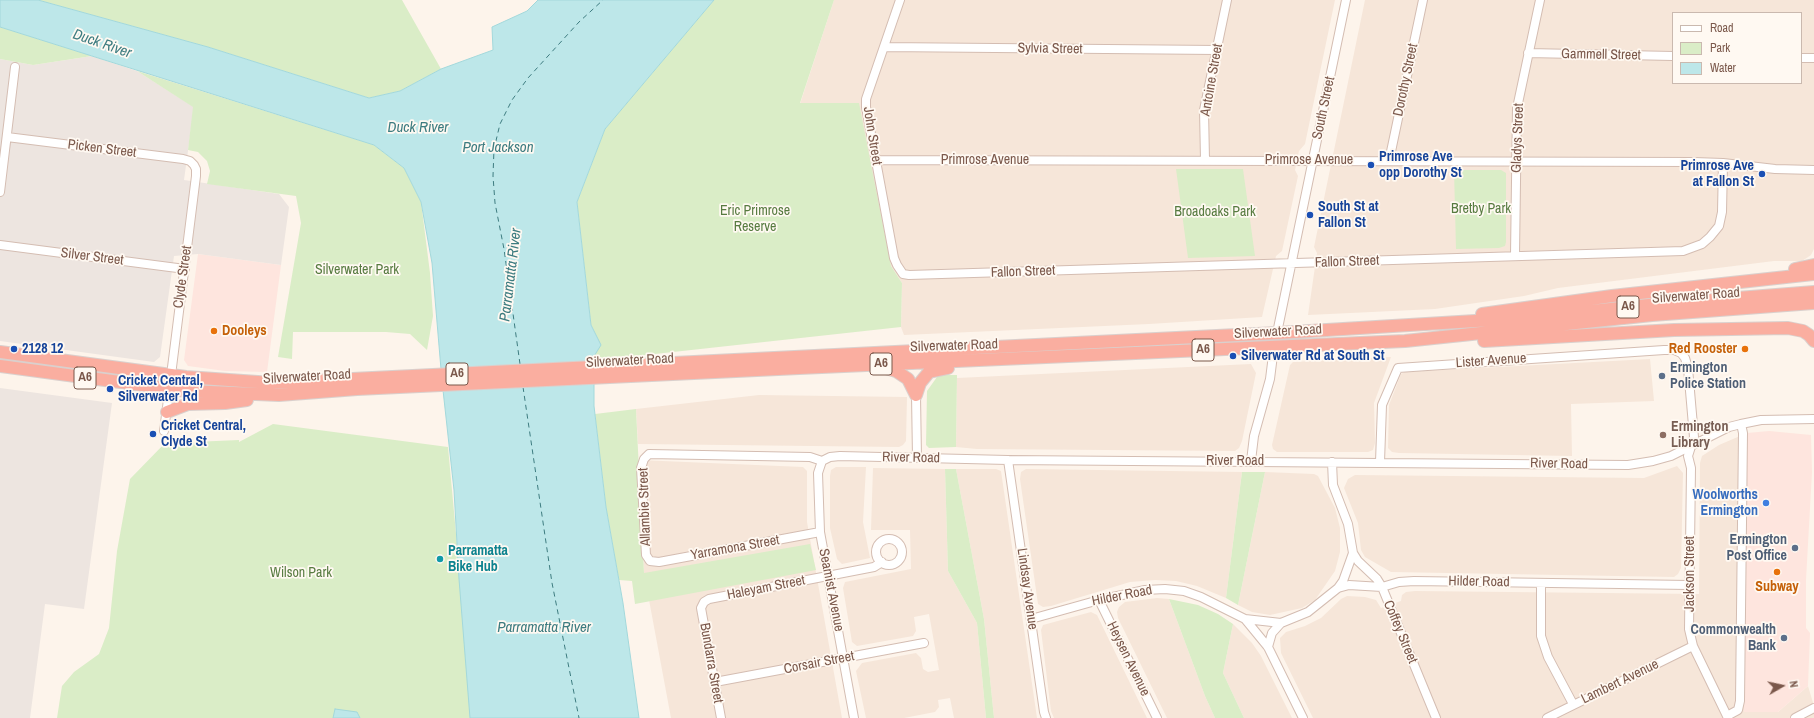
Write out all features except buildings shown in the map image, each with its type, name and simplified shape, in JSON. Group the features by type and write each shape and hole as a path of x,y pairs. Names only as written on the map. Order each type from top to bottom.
{"highway":[{"path":"1774,278 1794,270 1814,265"},
{"path":"1444,323 1489,313 1570,301 1814,274"},
{"name":"Silverwater Road","path":"0,352 171,375 244,382 285,382 1017,359 1405,341 1813,297"},
{"name":"Silverwater Road","path":"0,366 169,389 245,395 279,395 629,371 1525,318 1649,305 1813,297"},
{"path":"1405,341 1422,344 1674,330 1788,328 1803,331 1814,341"},
{"path":"916,396 923,377 928,372 935,369 1010,364 1017,359"},
{"path":"874,364 902,374 912,384 916,396"},
{"path":"167,412 188,404 225,403 279,395"}],"street":[{"name":"John Street","path":"900,0 866,99 866,107 894,258 897,266 903,274"},
{"name":"Antoine Street","path":"1205,160 1204,110 1227,0"},
{"name":"South Street","path":"1277,333 1346,0"},
{"name":"Dorothy Street","path":"1389,161 1423,0"},
{"name":"Gladys Street","path":"1515,255 1517,108 1540,0"},
{"name":"Sylvia Street","path":"884,47 1217,50"},
{"name":"Gammell Street","path":"1528,53 1672,56"},
{"path":"1802,58 1814,58"},
{"path":"0,192 15,67"},
{"name":"Picken Street","path":"7,137 183,159 190,161 194,165"},
{"name":"Primrose Avenue","path":"876,160 1516,161 1723,163 1775,169 1814,170"},
{"name":"Fallon Street","path":"903,274 927,275 1292,264 1515,255 1683,251 1694,248 1710,237 1719,226 1722,212 1723,163"},
{"name":"Clyde Street","path":"164,431 196,176 196,169 194,165"},
{"name":"Silver Street","path":"0,245 185,269"},
{"path":"1251,461 1254,436 1270,379 1273,355 1272,347"},
{"name":"Lister Avenue","path":"1380,462 1382,405 1398,368 1664,350 1674,350 1681,353"},
{"name":"Jackson Street","path":"1681,353 1685,358 1688,375 1694,437 1688,456 1691,468 1689,629 1693,646 1728,717"},
{"path":"916,396 917,458"},
{"name":"River Road","path":"649,454 810,457 822,461 835,456 1008,460 1628,465 1659,460 1671,456 1729,427 1741,424 1760,420 1814,419"},
{"path":"1728,717 1738,710 1740,701 1743,433 1741,424"},
{"name":"Allambie Street","path":"649,454 644,459 641,468 646,555 650,561"},
{"name":"Lindsay Avenue","path":"1008,460 1046,718"},
{"name":"Seamist Avenue","path":"822,461 818,473 820,532 854,718"},
{"name":"Coffey Street","path":"1332,462 1333,485 1348,524 1353,553 1358,562 1377,579 1382,587 1436,718"},
{"name":"Yarramona Street","path":"650,561 659,562 820,532"},
{"name":"Coffey Street","path":"1338,588 1343,581 1353,553"},
{"name":"Haleyam Street","path":"701,608 704,602 709,599 828,576 874,566 882,562"},
{"name":"Hilder Road","path":"1031,619 1098,600 1145,590 1165,589 1184,591 1217,604 1245,620 1281,623 1308,612 1338,588 1357,584 1382,587 1399,582 1414,581 1689,585"},
{"path":"1541,583 1539,624 1541,636 1548,657 1573,704"},
{"name":"Heysen Avenue","path":"1098,600 1157,718"},
{"name":"Bundarra Street","path":"701,608 721,718"},
{"path":"1245,620 1268,647 1303,718"},
{"path":"1268,647 1272,633 1281,623"},
{"name":"Corsair Street","path":"715,682 924,643"},
{"name":"Lambert Avenue","path":"1547,718 1693,646"},
{"path":"1795,718 1814,708"}],"shaded area":[{"path":"834,0 1335,0 1305,144 1299,151 1295,170 1298,176 1282,251 1276,256 1262,317 1149,324 904,335 901,327 902,283 800,104"},
{"path":"1365,0 1814,0 1814,249 1811,255 1802,261 1774,261 1558,288 1524,296 1435,309 1308,315 1317,253 1314,247"},
{"path":"92,56 137,71 194,107 184,180 279,194 289,207 281,265 198,254 174,256 160,357 154,362 0,341 0,59 33,65"},
{"path":"198,254 281,265 267,372 225,371 188,366 184,360"},
{"path":"1391,357 1374,403 1375,443 1373,450 1368,452 1277,452 1273,449 1272,445 1290,365 1293,362"},
{"path":"1650,359 1654,401 1571,404 1572,456 1399,453 1392,452 1388,448 1389,405 1401,374 1405,372"},
{"path":"1251,364 1256,373 1242,441 1239,448 1235,451 977,449 956,447 957,378"},
{"path":"0,388 112,403 84,609 45,604 30,718 0,718"},
{"path":"759,395 907,397 906,441 899,447 638,444 636,409"},
{"path":"1769,431 1811,435 1812,472 1806,580 1806,628 1810,633 1808,686 1778,712 1744,712 1747,433"},
{"path":"1747,433 1744,712 1778,712 1808,686 1814,706 1814,718 1313,718 1281,653 1280,638 1286,632 1305,626 1321,618 1341,599 1347,596 1365,597 1376,600 1381,608 1401,601 1402,595 1406,592 1415,591 1699,594 1700,463 1702,456 1719,445"},
{"path":"639,460 803,467 807,471 807,522 842,718 671,718 644,573"},
{"path":"1677,466 1683,473 1681,568 1678,574 1674,577 1391,572 1365,557 1361,550 1358,523 1344,488 1348,479 1355,475 1644,478"},
{"path":"836,467 866,467 863,522 870,558 842,564 837,559 830,528 830,476 831,470"},
{"path":"873,468 945,469 948,571 977,623 986,718 954,718 950,698 938,700 939,707 935,712 904,718 866,718 856,671 862,663 916,653 921,658 923,669 928,672 939,670 929,614 914,617 916,631 913,636 857,646 852,642 843,588 845,582 911,569 910,530 871,530"},
{"path":"956,469 996,469 1001,471 1037,718 994,718 984,619"},
{"path":"1026,469 1242,472 1226,598 1197,586 1176,581 1155,580 1130,582 1051,606 1043,607 1038,604 1020,479 1021,472"},
{"path":"1265,472 1314,474 1318,476 1335,508 1340,528 1340,552 1335,571 1315,600 1302,608 1270,615 1252,612 1238,605"},
{"path":"1157,598 1169,599 1205,696 1215,718 1167,718 1118,618 1117,612 1119,607 1125,602"},
{"path":"1091,612 1097,615 1147,718 1054,718 1051,711 1041,630 1043,625"},
{"path":"1233,624 1252,643 1261,656 1292,718 1244,718 1223,673"}],"green space":[{"path":"38,0 402,0 441,69 400,91 369,98 208,47"},
{"name":"Eric Primrose Reserve","path":"714,0 834,0 800,103 859,103 891,266 902,283 901,327 591,361 599,342 591,325 577,202 605,129"},
{"path":"0,27 92,56 33,65 0,59"},
{"name":"Silverwater Park","path":"137,71 374,145 404,168 421,202 430,273 433,316 427,350 410,334 386,332 293,332 292,359 278,357 301,223 296,196 207,184 210,171 207,161 198,152 188,150 193,107"},
{"name":"Broadoaks Park","path":"1176,169 1243,169 1255,256 1188,258"},
{"name":"Bretby Park","path":"1454,170 1501,170 1506,173 1505,246 1499,248 1456,249"},
{"path":"943,375 957,375 956,447 929,448 926,445 927,391 937,377"},
{"path":"636,409 644,573 810,544 816,570 635,604 632,581 619,580 606,507 595,414"},
{"name":"Wilson Park","path":"273,424 448,447 473,718 57,718 62,686 74,672 99,654 109,628 117,551 130,479 166,442 239,440 239,442"},
{"path":"945,469 956,469 984,619 994,718 986,718 977,623 948,571"},
{"path":"1242,472 1265,472 1238,605 1226,598"},
{"path":"1169,599 1198,605 1218,614 1233,624 1223,673 1244,718 1215,718 1205,696"}],"water":[{"name":"Port Jackson","path":"0,0 38,0 208,47 369,98 400,91 441,69 493,50 492,27 527,11 538,0 714,0 605,129 577,202 591,325 601,345 591,361 594,372 594,406 606,507 623,603 639,718 470,718 459,579 454,490 442,381 432,263 421,202 404,168 374,145 0,27"},
{"path":"335,709 357,712 360,718 333,718"}],"ferry route":[{"path":"520,364 504,249 495,203 493,176 494,149 500,124 512,100 528,78 579,22 603,0"},
{"path":"523,387 552,583 579,718"}],"place":[{"name":"Primrose Ave opp Dorothy St","path":"1371,165"},
{"name":"Primrose Ave at Fallon St","path":"1762,174"},
{"name":"South St at Fallon St","path":"1310,215"},
{"name":"Dooleys","path":"214,331"},
{"name":"2128 12","path":"14,349"},
{"name":"Red Rooster","path":"1745,349"},
{"name":"Silverwater Rd at South St","path":"1233,356"},
{"name":"Ermington Police Station","path":"1662,376"},
{"name":"Cricket Central, Silverwater Rd","path":"110,389"},
{"name":"Cricket Central, Clyde St","path":"153,434"},
{"name":"Ermington Library","path":"1663,435"},
{"name":"Woolworths Ermington","path":"1766,503"},
{"name":"Ermington Post Office","path":"1795,548"},
{"name":"Parramatta Bike Hub","path":"440,559"},
{"name":"Subway","path":"1777,572"},
{"name":"Commonwealth Bank","path":"1784,638"}],"water label":[{"name":"Duck River","path":"102,44"},
{"name":"Duck River","path":"418,128"},
{"name":"Parramatta River","path":"511,275"},
{"name":"Parramatta River","path":"544,628"}]}
